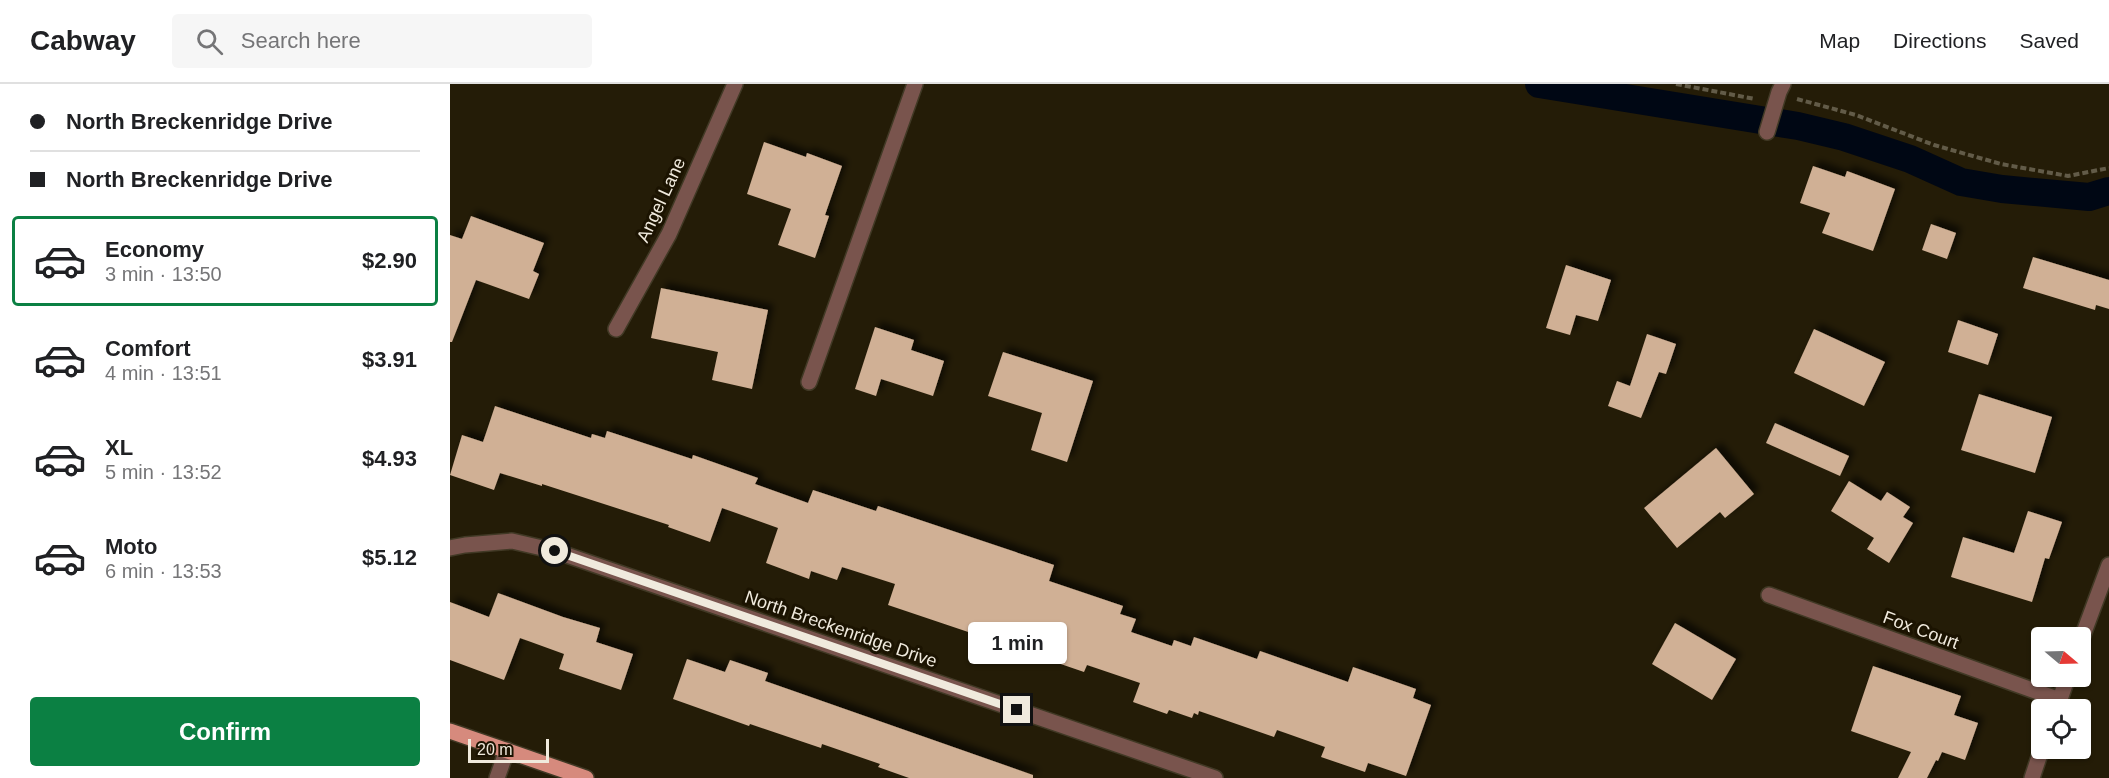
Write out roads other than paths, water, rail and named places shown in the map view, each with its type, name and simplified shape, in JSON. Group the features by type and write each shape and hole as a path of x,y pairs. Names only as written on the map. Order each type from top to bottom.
{"main road":[{"path":"450,730 586,778"}],"street":[{"name":"Angel Lane","path":"616,329 669,234 735,84"},
{"path":"809,382 915,84"},
{"path":"1767,132 1781,88"},
{"name":"North Breckenridge Drive","path":"450,548 512,541 555,551 1215,778"},
{"path":"2086,627 2109,565"},
{"name":"Fox Court","path":"1769,595 2042,699"},
{"path":"498,778 507,750"},
{"path":"2032,778 2038,759"}],"waterway":[{"path":"1539,84 1798,126 1844,137 1910,159 1961,182 2002,189 2089,197 2109,191"}]}
